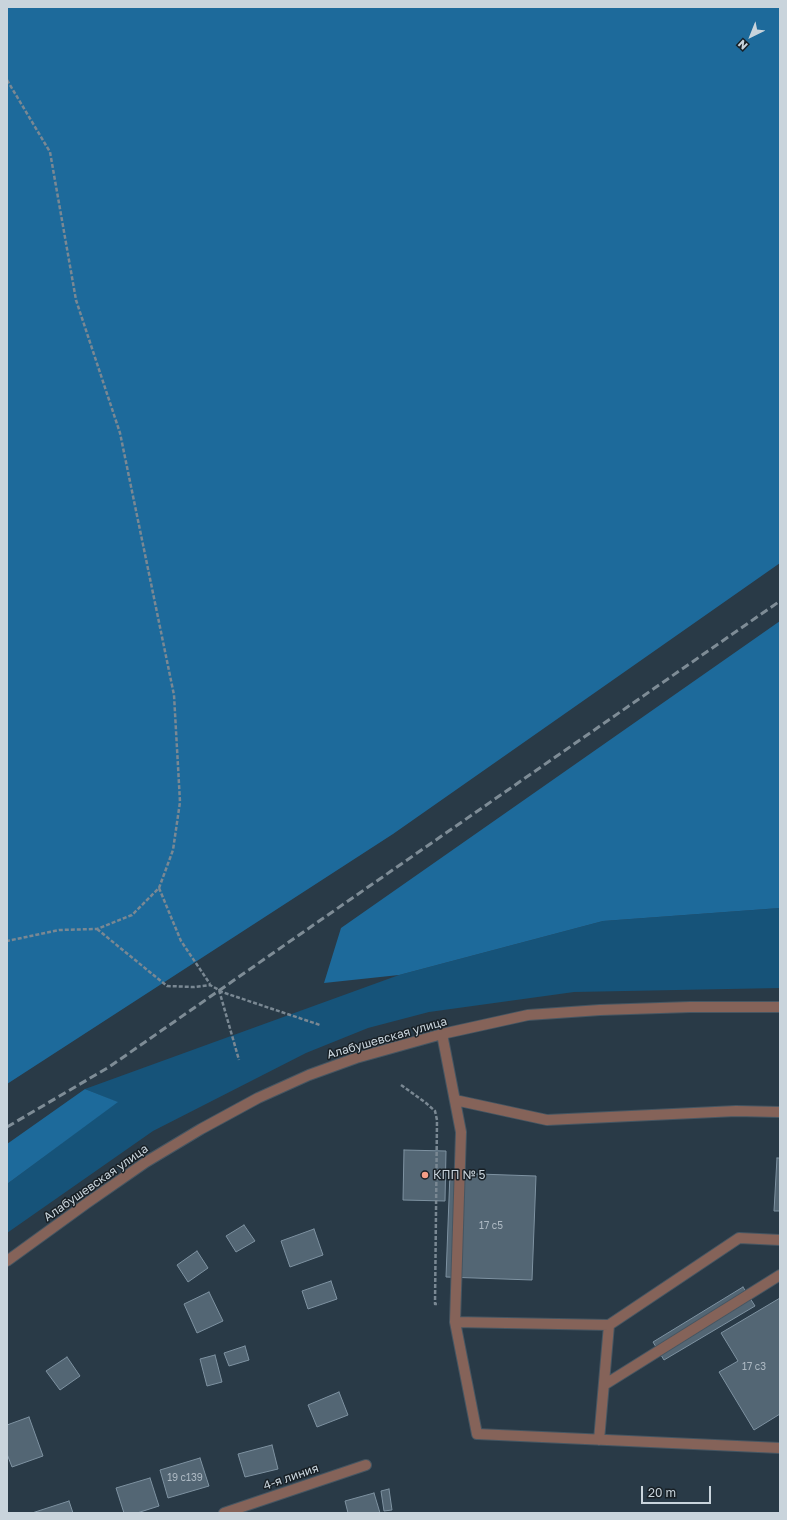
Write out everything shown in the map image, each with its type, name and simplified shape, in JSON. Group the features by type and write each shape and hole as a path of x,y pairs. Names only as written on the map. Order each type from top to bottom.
{"street":[{"name":"Алабушевская улица","path":"7,1261 146,1162 201,1129 258,1098 310,1075 356,1058 442,1034 528,1015 600,1010 682,1007 780,1007"},
{"path":"442,1034 462,1132 455,1322 477,1434 778,1446"},
{"path":"455,1100 547,1120 736,1111 780,1112"},
{"path":"455,1322 609,1325 739,1238 780,1240"},
{"path":"604,1385 780,1274"},
{"path":"599,1440 609,1325"},
{"name":"4-я линия","path":"224,1513 366,1465"}],"path":[{"path":"7,80 50,152 76,300 120,433 174,695 180,802 173,850 159,888 132,915 97,929 59,930 7,941"},
{"path":"159,888 181,941 210,984 219,990 320,1025"},
{"path":"97,929 167,986 194,987 210,984"},
{"path":"219,990 239,1060"},
{"path":"401,1085 435,1111 437,1120 436,1304 455,1305"}],"shaded area":[{"path":"7,7 780,7 780,563 393,834 7,1084"},
{"path":"780,621 780,908 603,921 399,975 324,983 341,928"},
{"path":"780,908 780,988 574,992 429,1012 368,1028 306,1053 153,1131 7,1233 7,1184 117,1102 85,1089 399,975 603,921"},
{"path":"85,1089 118,1102 7,1184 7,1144"}],"building":[{"name":"КПП № 5","path":"404,1150 446,1151 445,1201 403,1200"},
{"path":"777,1158 780,1158 780,1211 774,1211"},
{"path":"450,1173 536,1176 532,1280 446,1277"},
{"path":"244,1225 255,1241 236,1252 226,1236"},
{"path":"314,1229 323,1255 290,1267 281,1241"},
{"path":"197,1251 208,1268 188,1282 177,1265"},
{"path":"331,1281 337,1299 308,1309 302,1291"},
{"path":"743,1287 755,1306 664,1360 653,1342"},
{"path":"209,1292 223,1321 197,1333 184,1304"},
{"path":"780,1298 780,1414 754,1430 719,1372 738,1361 721,1333"},
{"path":"245,1346 249,1360 229,1366 224,1353"},
{"path":"215,1355 222,1382 207,1386 200,1359"},
{"path":"67,1357 80,1376 60,1390 46,1371"},
{"path":"339,1392 348,1415 317,1427 308,1405"},
{"path":"29,1417 43,1456 12,1467 7,1454 7,1425"},
{"path":"272,1445 278,1469 245,1477 238,1454"},
{"path":"200,1458 209,1486 168,1498 160,1470"},
{"path":"150,1478 159,1506 137,1513 124,1513 116,1488"},
{"path":"389,1489 392,1510 384,1511 381,1491"},
{"path":"374,1493 380,1513 348,1513 345,1501"},
{"path":"69,1501 73,1513 32,1513"}],"railway":[{"path":"7,1127 109,1067 780,601"}],"place":[{"name":"КПП № 5","path":"425,1175"}]}
